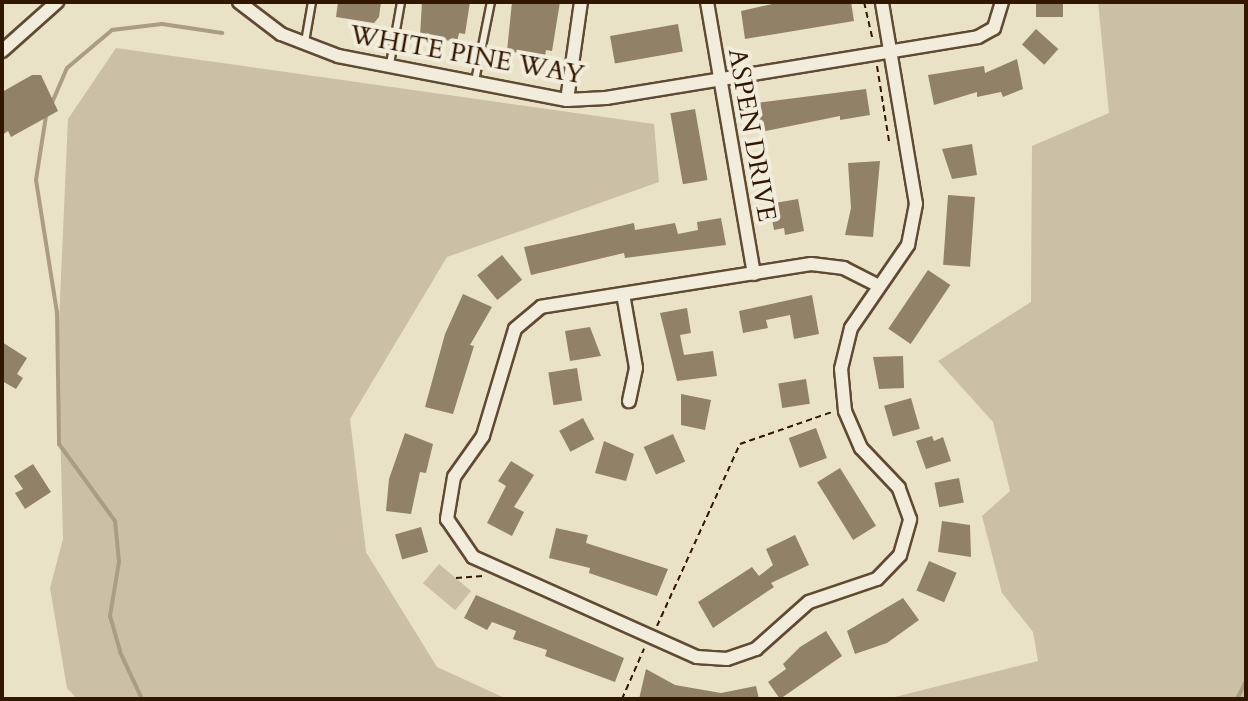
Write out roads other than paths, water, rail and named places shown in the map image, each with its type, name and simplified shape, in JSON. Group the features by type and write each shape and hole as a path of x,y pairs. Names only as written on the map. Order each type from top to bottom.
{"street":[{"path":"2,51 57,2"},
{"path":"567,100 581,2"},
{"name":"ASPEN DRIVE","path":"707,2 754,274"},
{"path":"879,286 844,268 811,264 541,307 515,329 483,436 454,477 447,519 473,557 697,657 727,659 756,649 809,602 877,579 900,555 910,519 899,488 861,448 845,411 841,369 851,328 908,245 916,204 882,2"},
{"name":"WHITE PINE WAY","path":"244,4 305,46 567,100 720,80 987,34 998,21 1002,2"},
{"path":"623,294 636,368 629,401"}],"lane":[{"path":"305,46 312,2"},
{"path":"390,64 401,2"},
{"path":"475,81 491,2"}],"waterway":[{"path":"51,105 67,68 112,30 162,24 222,33"},
{"path":"46,116 36,180 57,312 59,444 115,521 119,562 110,616 120,652 142,699"},
{"path":"1237,699 1246,681"}]}
